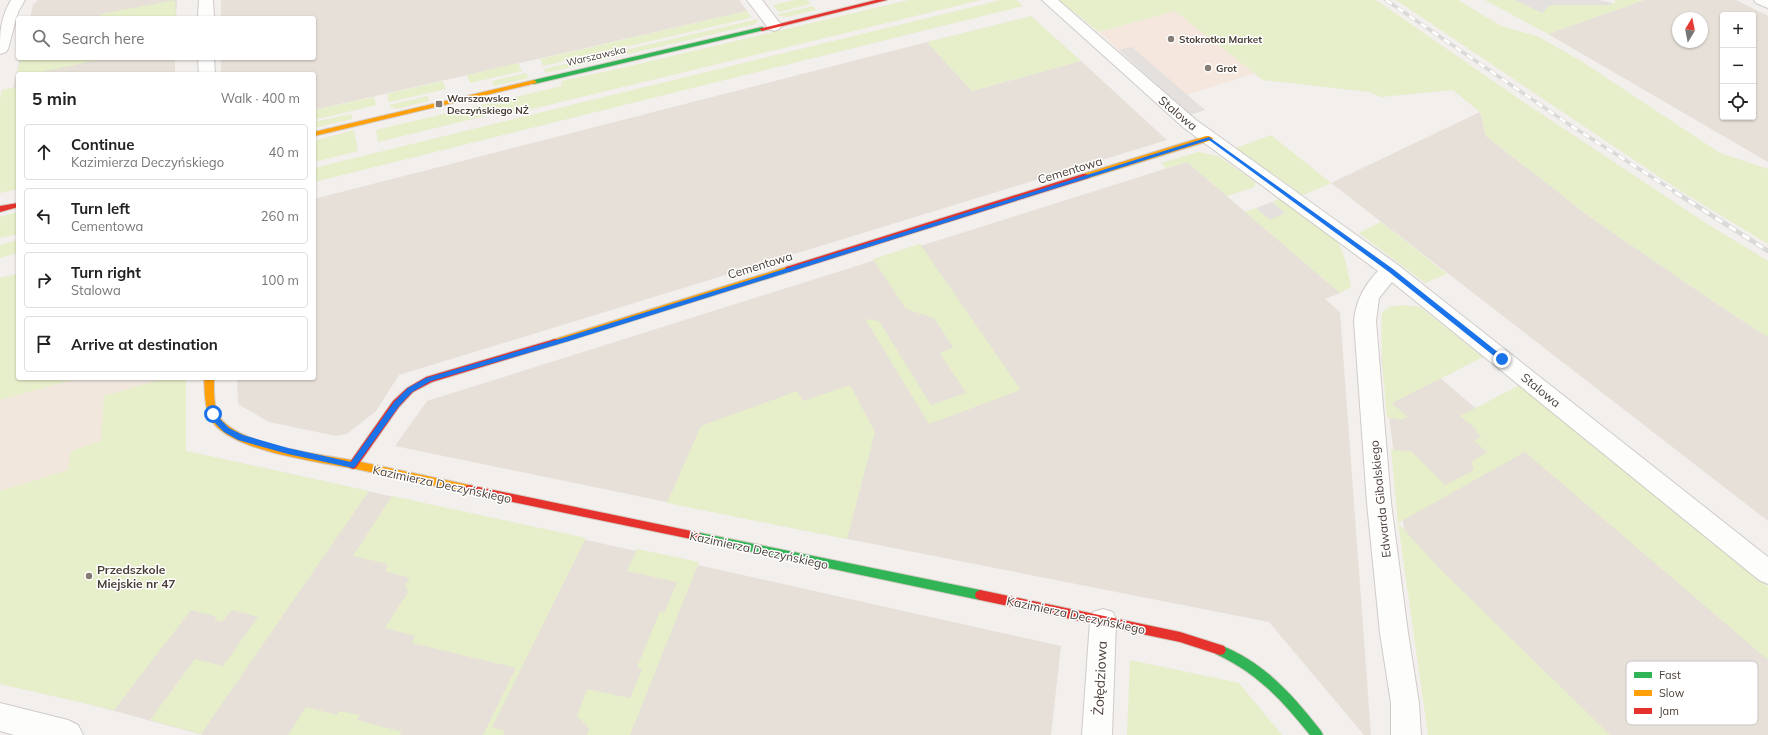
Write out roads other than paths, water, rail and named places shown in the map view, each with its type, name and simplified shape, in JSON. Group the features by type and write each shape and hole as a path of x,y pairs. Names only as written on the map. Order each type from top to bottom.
{"street":[{"path":"0,46 10,12 18,0"},
{"path":"206,0 206,16"},
{"path":"754,0 774,26"},
{"name":"Warszawska","path":"316,134 884,0"},
{"name":"Stalowa","path":"1049,0 1190,124 1391,270 1768,572"},
{"path":"1760,0 1768,4"},
{"path":"206,60 207,72"},
{"name":"Cementowa","path":"353,465 396,404 410,390 429,380 566,339 1209,138"},
{"path":"0,209 16,205"},
{"name":"Edwarda Gibalskiego","path":"1391,270 1369,296 1366,303 1365,321 1379,503 1394,633 1405,703 1406,735"},
{"name":"Kazimierza Deczyńskiego","path":"210,380 213,414 217,421 226,430 241,438 258,443 353,465 1180,637 1220,649 1237,657 1268,678 1317,735"},
{"name":"Żołędziowa","path":"1097,735 1103,621"},
{"path":"0,717 68,735"}],"railway":[{"path":"1386,0 1570,125 1677,193"},
{"path":"1675,192 1768,251"}],"place":[{"name":"Stokrotka Market","path":"1171,39"},
{"name":"Grot","path":"1208,68"},
{"name":"Warszawska - Deczyńskiego NŻ","path":"439,104"},
{"name":"Przedszkole Miejskie nr 47","path":"89,576"}]}
